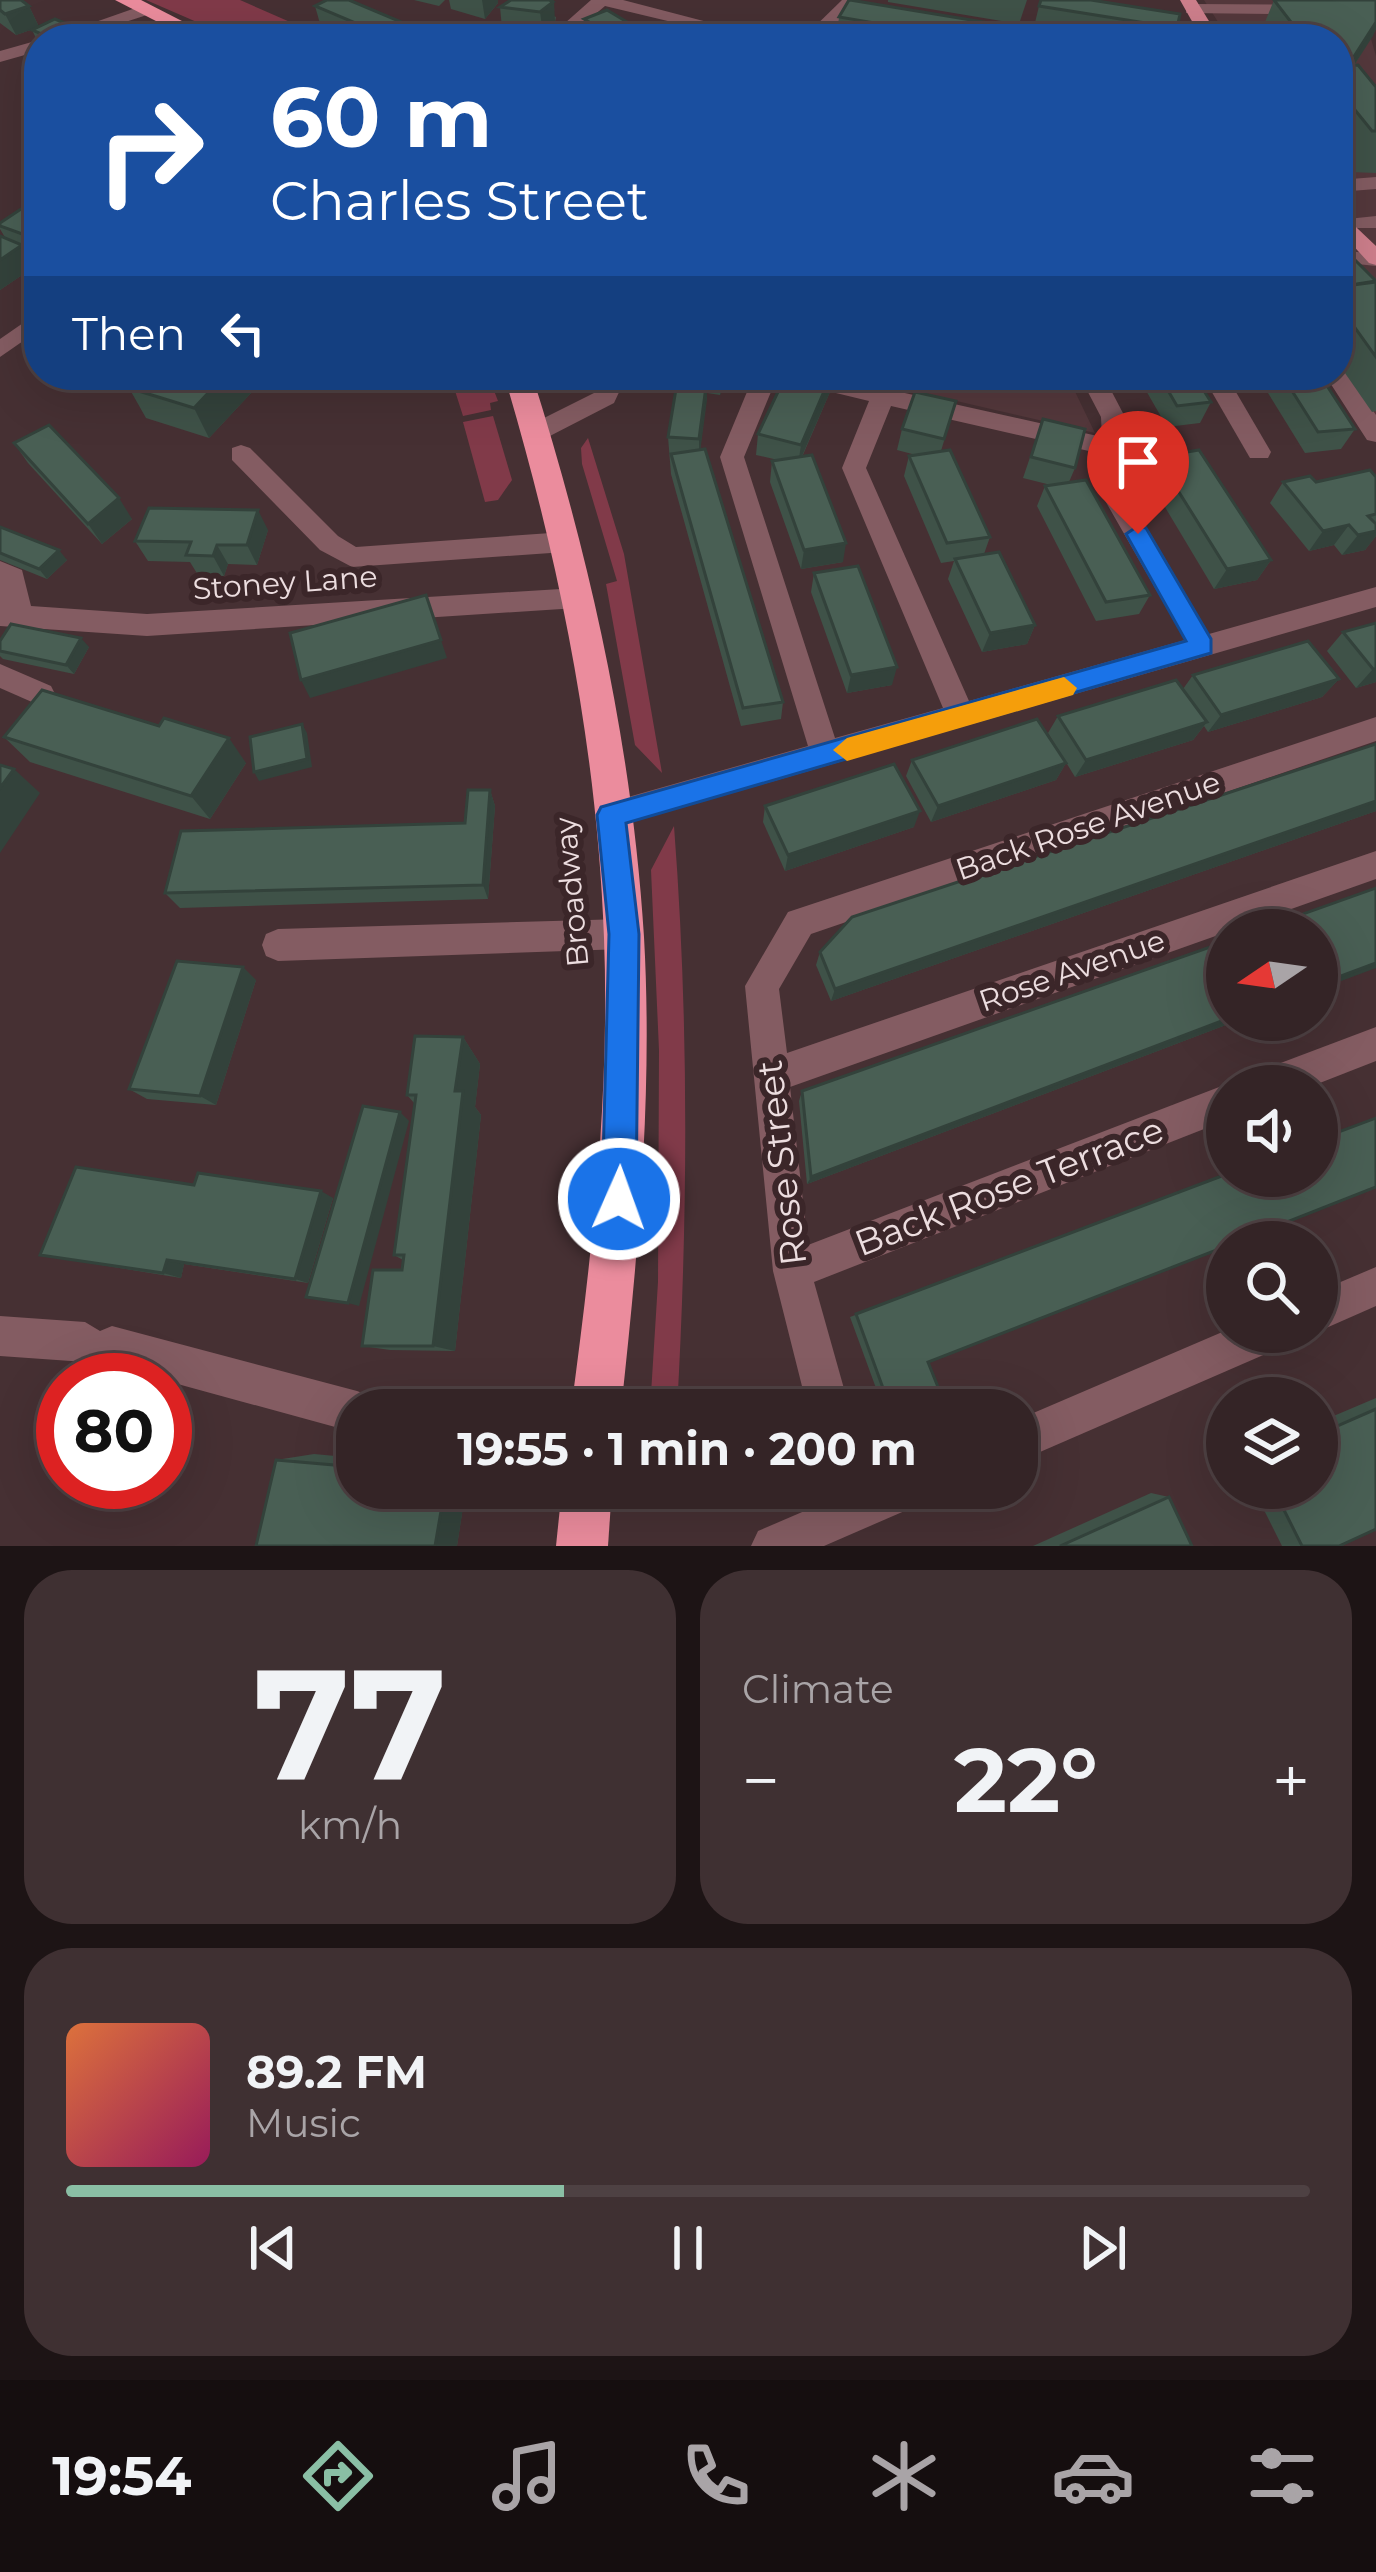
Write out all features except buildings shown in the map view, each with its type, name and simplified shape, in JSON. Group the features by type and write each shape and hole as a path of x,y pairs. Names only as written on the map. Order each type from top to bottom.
{"highway":[{"path":"135,5 175,24"},
{"name":"Broadway","path":"523,390 577,598 611,815 624,934 618,1238 599,1389"},
{"path":"582,1546 585,1509"}],"main road":[{"path":"1353,233 1376,260"}],"street":[{"path":"574,24 602,0 702,24"},
{"path":"1190,4 1376,10"},
{"path":"91,24 135,5"},
{"path":"0,350 24,331"},
{"path":"536,432 606,397 609,390"},
{"path":"760,390 733,457 826,755"},
{"path":"850,390 1116,449"},
{"path":"1099,390 1113,417 1116,497 1202,646"},
{"path":"1223,390 1259,452"},
{"path":"1347,390 1376,434"},
{"path":"882,398 854,468 962,718"},
{"path":"241,454 329,543 352,557 565,542"},
{"path":"0,571 13,577 6,618"},
{"path":"611,815 1376,597"},
{"name":"Stoney Lane","path":"6,618 147,625 577,598"},
{"path":"0,675 41,694"},
{"name":"Back Rose Avenue","path":"800,922 1376,729"},
{"name":"Rose Avenue","path":"769,1077 1376,865"},
{"name":"Rose Street","path":"800,922 762,986 792,1271 823,1389"},
{"path":"278,945 624,934"},
{"path":"1322,1065 1376,1044"},
{"name":"Back Rose Terrace","path":"792,1271 1206,1110"},
{"path":"1338,1303 1376,1286"},
{"path":"0,1336 99,1344 336,1406"},
{"path":"1038,1432 1221,1353"},
{"path":"773,1546 836,1509"}],"shaded area":[{"path":"146,0 240,0 295,24 201,24"},
{"path":"1204,0 1376,0 1364,15 1376,56 1376,84 1370,83 1376,106 1376,418 1353,384 1353,24 1219,24"},
{"path":"455,390 494,390 498,401 490,403 491,410 463,416"},
{"path":"909,390 1074,390 1095,433"},
{"path":"493,416 512,480 498,500 485,502 463,422"},
{"path":"588,438 624,554 662,773 635,745 606,584 617,581 582,464 581,448"},
{"path":"674,826 684,1045 678,1389 651,1389 658,1282 659,1050 651,870"}],"slow traffic":[{"path":"847,750 1064,688"}],"route":[{"path":"619,1199 624,934 611,815 1202,646 1138,534"}]}
